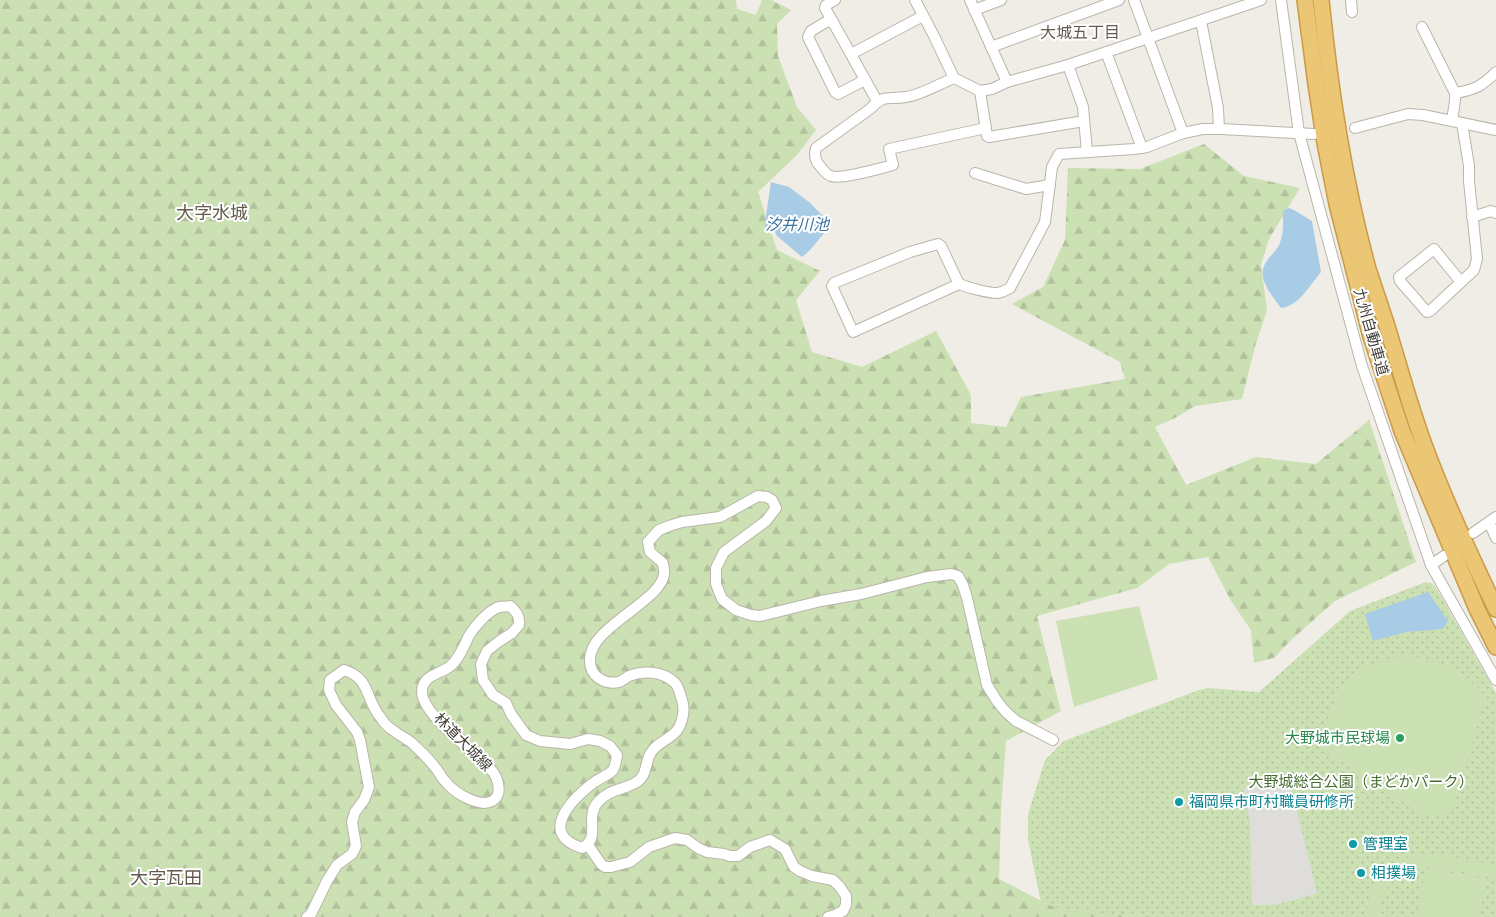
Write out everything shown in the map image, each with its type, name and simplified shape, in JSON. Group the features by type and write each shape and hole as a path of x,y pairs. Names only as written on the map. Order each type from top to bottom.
{"highway":[{"name":"九州自動車道","path":"1305,0 1325,143 1340,214 1371,337 1406,440 1473,600 1496,647"},
{"name":"九州自動車道","path":"1321,0 1335,103 1352,203 1368,269 1425,449 1460,534 1496,609"},
{"path":"1327,0 1334,76 1349,164 1352,203"}],"street":[{"path":"835,0 826,5 825,8 878,101"},
{"path":"915,0 954,78 980,91 1068,65 1261,0"},
{"path":"970,0 1007,82"},
{"path":"974,10 1001,0"},
{"path":"991,47 1119,0"},
{"path":"1134,0 1183,133"},
{"path":"1281,0 1299,133 1362,366 1431,565 1496,680"},
{"path":"1351,0 1352,12"},
{"path":"851,54 923,16"},
{"path":"1201,21 1218,108 1218,129"},
{"path":"833,22 826,22 811,31 808,37 835,92 838,94 865,80"},
{"path":"1422,27 1456,93 1452,121"},
{"path":"1106,52 1142,148"},
{"path":"1068,65 1083,107 1087,152"},
{"path":"1456,93 1484,84 1496,72"},
{"path":"954,78 906,97 890,97 878,101 870,109 816,148 815,157 818,164 830,176 844,176 893,165 889,149 986,128"},
{"path":"980,91 987,136 989,137 1084,122"},
{"path":"1355,128 1408,114 1423,115 1496,130"},
{"path":"1461,282 1434,249 1399,277 1400,281 1427,312 1430,311 1474,270 1477,260 1468,159 1462,123"},
{"path":"959,284 853,332 832,286 834,283 910,252 938,244 941,246 959,284 998,293 1004,292 1010,288 1045,222 1052,167 1059,154 1134,150 1183,133 1203,129 1314,134"},
{"path":"974,173 1026,189 1050,185"},
{"path":"1472,217 1491,211 1496,213"},
{"path":"828,917 835,916 843,911 846,905 846,896 840,887 833,880 812,876 794,867 785,849 770,840 750,847 738,856 730,856 707,852 687,840 675,838 649,847 630,862 611,867 605,867 601,864 588,845 593,837 592,816 597,803 606,795 619,788 636,783 643,776 649,755 655,747 676,732 682,723 684,706 676,684 665,676 655,673 642,673 630,676 619,682 609,682 599,680 593,673 590,662 594,644 602,635 661,583 664,574 663,563 650,552 648,542 659,530 682,522 720,517 758,496 767,497 772,500 776,508 766,521 724,552 716,568 716,584 722,599 736,610 751,615 760,616 782,612 821,601 861,594 927,577 951,574 958,576 964,585 987,685 997,701 1016,721 1053,740"},
{"path":"1473,533 1492,520 1496,538"},
{"path":"1431,565 1444,556"},
{"name":"林道大城線","path":"307,917 337,865 352,854 356,846 352,822 355,812 364,800 369,787 360,740 336,705 329,690 330,680 344,670 353,672 362,680 371,704 380,718 393,731 411,742 436,767 445,782 456,792 478,802 489,803 495,800 499,793 495,773 455,737 438,718 424,700 422,690 426,681 449,667 461,652 469,634 485,617 498,607 510,606 516,612 520,620 520,626 487,651 481,664 483,680 493,695 506,703 511,714 526,735 540,741 570,744 588,739 600,741 610,746 617,755 616,764 612,772 594,782 572,802 560,821 560,832 564,839 582,848 588,845"}],"green space":[{"path":"0,0 736,0 737,9 756,15 762,0 771,0 791,10 777,24 778,56 797,107 816,130 797,155 758,192 777,250 820,271 796,300 812,352 862,367 936,331 971,395 971,423 1006,427 1021,397 1125,379 1120,362 1012,304 1043,287 1065,240 1068,168 1140,169 1204,144 1244,176 1300,188 1269,239 1261,265 1267,310 1256,343 1242,399 1195,406 1155,427 1186,485 1256,457 1316,464 1369,420 1416,562 1335,601 1274,658 1254,663 1251,630 1231,601 1208,557 1169,564 1137,588 1037,616 1061,711 1006,741 999,879 1055,908 1159,917 0,917"},
{"name":"大野城総合公園（まどかパーク）","path":"1426,582 1435,586 1496,693 1496,917 1044,917 1028,840 1028,814 1045,760 1064,741 1199,690 1208,688 1259,692 1350,611"},
{"path":"1139,606 1158,679 1074,707 1056,621"},
{"name":"大野城市民球場","path":"1410,657 1449,667 1472,682 1486,697 1455,802 1446,813 1437,816 1427,815 1415,810 1326,751 1326,731 1330,713 1340,692 1348,683 1356,675 1376,663 1387,659"},
{"path":"1432,854 1496,865 1496,879 1439,868 1413,869 1397,877 1387,888 1380,908 1380,917 1367,917 1372,891 1386,871 1407,858"},
{"path":"1425,869 1486,879 1479,917 1417,917"}],"shaded area":[{"path":"1288,774 1317,893 1273,905 1252,905 1250,822 1244,788"}],"water":[{"name":"汐井川池","path":"771,182 789,187 809,202 827,220 829,227 802,257 777,236 775,232 766,230 765,223"},
{"path":"1289,208 1312,221 1321,272 1299,299 1281,308 1267,288 1263,271 1265,263 1280,243 1283,229 1283,211"},
{"path":"1428,592 1448,621 1443,629 1406,632 1373,641 1365,614"}],"place":[{"name":"大野城市民球場","path":"1400,738"},
{"name":"福岡県市町村職員研修所","path":"1179,802"},
{"name":"管理室","path":"1353,844"},
{"name":"相撲場","path":"1361,873"}],"district":[{"name":"大城五丁目","path":"1080,32"},
{"name":"大字水城","path":"212,213"},
{"name":"大字瓦田","path":"166,878"}]}
